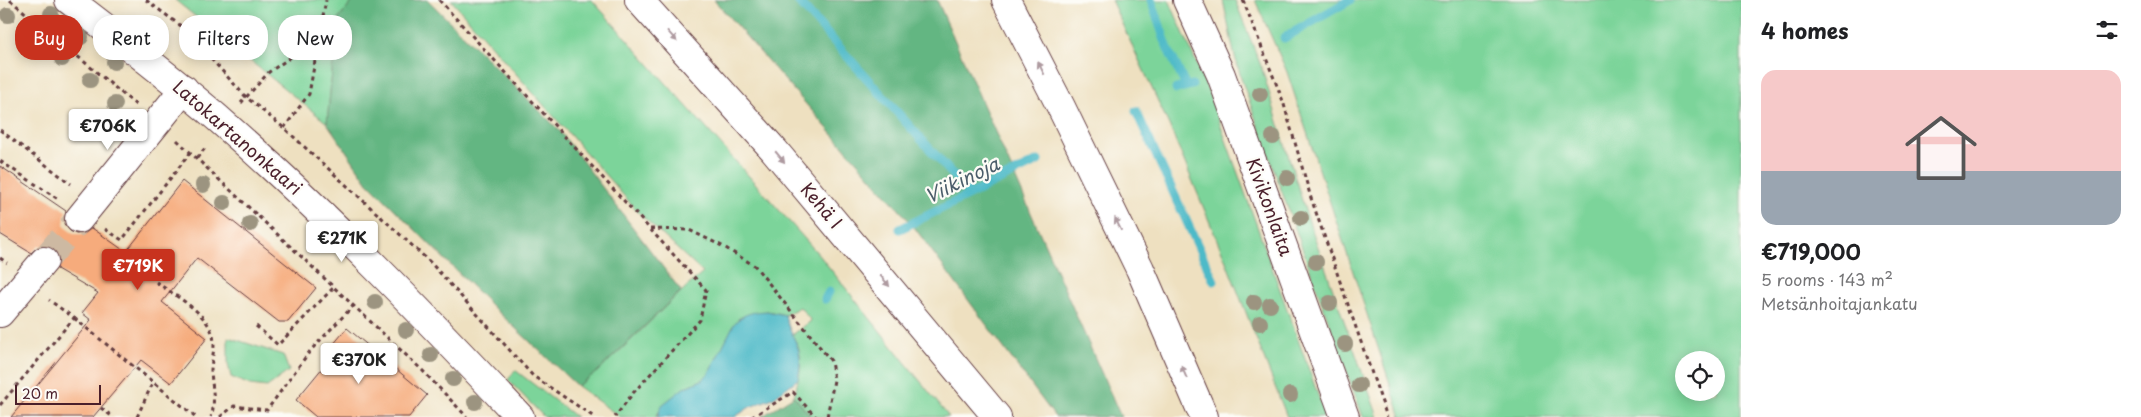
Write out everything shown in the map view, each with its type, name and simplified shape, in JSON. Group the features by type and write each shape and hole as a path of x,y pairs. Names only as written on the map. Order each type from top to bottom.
{"main road":[{"name":"Latokartanonkaari","path":"70,0 184,89 311,203 392,282 520,417"},
{"name":"Kehä I","path":"639,0 774,150 997,417"},
{"path":"1006,0 1061,107 1140,269 1204,417"},
{"name":"Kivikonlaita","path":"1187,0 1221,75 1345,417"},
{"path":"90,223 184,89"},
{"path":"0,313 44,261"}],"path":[{"path":"10,0 137,106"},
{"path":"146,0 181,26 246,96 284,128 430,262 533,376 594,417"},
{"path":"323,15 326,0"},
{"path":"439,0 706,290 700,320 634,393 615,417"},
{"path":"1243,0 1283,101 1311,198 1387,417"},
{"path":"246,96 269,72 287,60"},
{"path":"284,128 309,94 315,60"},
{"path":"0,130 71,184"},
{"path":"90,223 122,240 191,152 422,370 467,417"},
{"path":"0,161 59,199"},
{"path":"650,229 689,230 724,246 755,266 831,361 834,380 827,417"},
{"path":"156,282 200,315 212,330 214,344 211,367 214,407 211,417"},
{"path":"256,326 278,345 334,286"},
{"path":"45,294 48,299 196,417"},
{"path":"220,417 234,406 267,410 310,350 354,306"},
{"path":"0,405 74,318"},
{"path":"137,417 153,382"},
{"path":"752,417 793,392 816,417"},
{"path":"101,408 113,417"}],"green space":[{"path":"175,0 354,0 342,15 278,15 278,60 333,60 327,123 249,60 268,60 268,15 194,15"},
{"path":"354,0 428,0 559,130 681,291 597,372 577,386 495,309 368,183 327,123 333,60 352,60 352,15 342,15"},
{"path":"451,0 592,0 820,256 949,417 811,417 794,396 800,372 800,358 792,335 811,321 800,307 785,315 767,311 739,318 709,373 702,380 685,387 657,414 657,417 620,417 577,386 610,360 703,273 639,213"},
{"path":"714,0 937,0 1121,417 1055,417 911,223"},
{"path":"1111,0 1169,0 1206,85 1326,417 1287,417 1225,259 1169,125"},
{"path":"1223,0 1235,0 1261,66 1305,210 1378,417 1363,417 1242,81"},
{"path":"1255,0 1741,0 1741,417 1401,417 1287,72"},
{"path":"228,337 283,355 289,371 267,387 250,385 231,377 228,364"},
{"path":"515,370 576,417 544,417 508,380"},
{"path":"794,396 811,417 761,417"}],"water":[{"path":"767,311 785,315 799,352 800,368 798,379 773,398 750,407 735,417 657,417 662,405 685,387 702,380 709,373 737,320 749,314"}],"building":[{"path":"0,166 66,211 64,224 70,231 76,234 84,234 92,228 126,252 182,181 316,288 288,322 279,322 197,258 162,302 207,338 171,383 141,360 93,417 11,417 91,320 82,313 98,293 57,269 59,256 54,249 39,246 31,253 0,234"},
{"path":"347,328 427,395 409,417 316,417 296,400 328,361 323,357"}],"waterway":[{"path":"797,0 970,194"},
{"path":"1151,0 1168,49 1186,86"},
{"name":"Viikinoja","path":"1284,38 1350,0"},
{"name":"Viikinoja","path":"1176,89 1192,85"},
{"path":"1136,111 1214,281"},
{"name":"Viikinoja","path":"900,229 1038,161"},
{"name":"Viikinoja","path":"825,299 829,292"}],"tunnel":[{"path":"44,261 79,219"}]}
